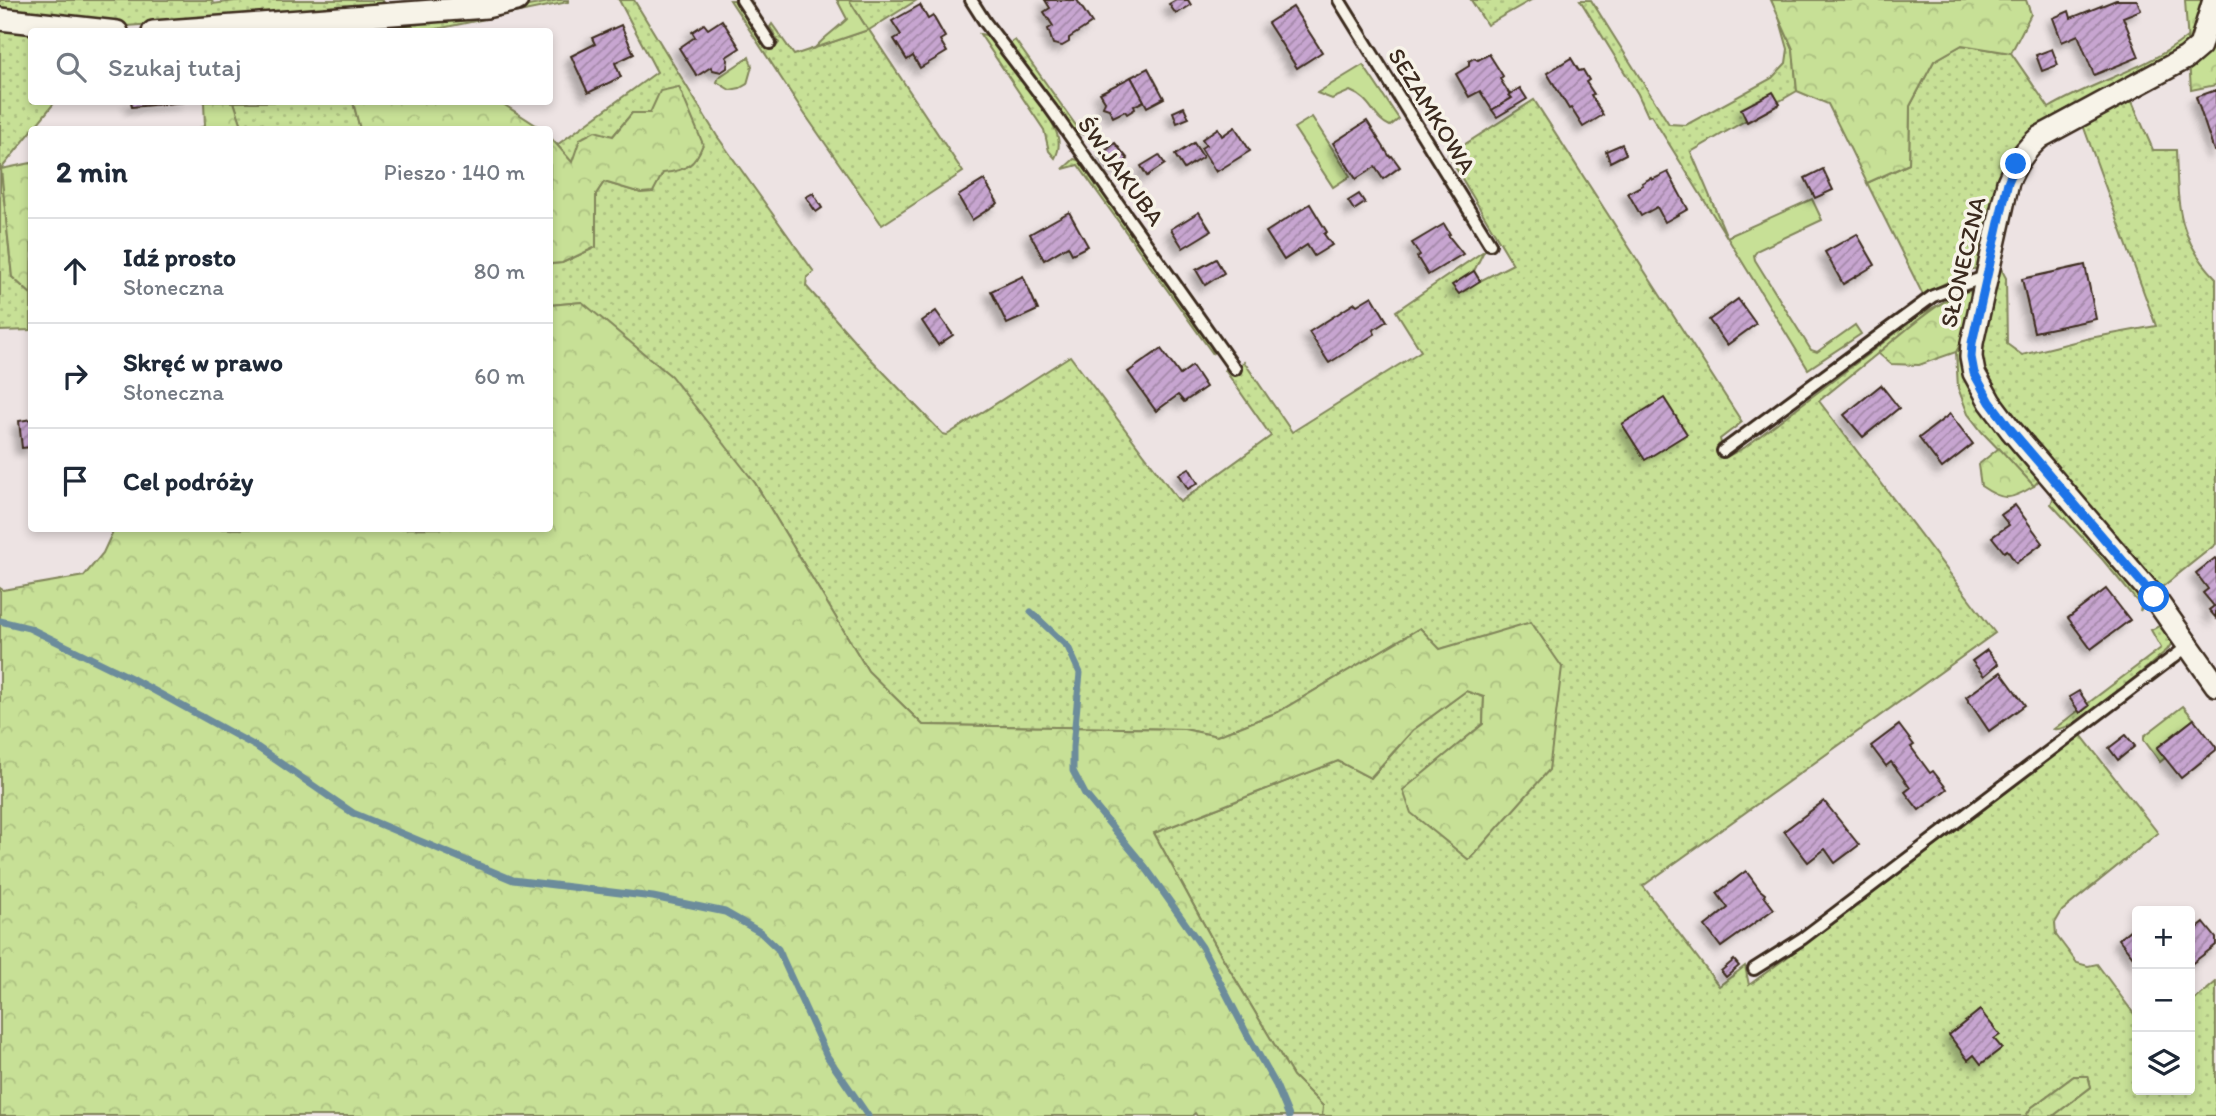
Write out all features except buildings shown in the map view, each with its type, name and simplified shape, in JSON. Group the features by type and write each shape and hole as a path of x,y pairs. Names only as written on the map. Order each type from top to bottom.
{"street":[{"path":"208,28 486,8 517,0"},
{"name":"SŁONECZNA","path":"2214,0 2200,47 2186,58 2040,137 2026,149 2008,182 1971,357 1981,388 2011,430 2154,597 2188,646 2214,677"},
{"path":"0,19 81,28"}],"lane":[{"path":"742,0 770,43"},
{"name":"ŚW.JAKUBA","path":"971,0 1235,369"},
{"name":"SEZAMKOWA","path":"1339,0 1489,244"},
{"path":"1723,451 1933,296 1987,276"},
{"path":"1754,970 1803,938 2188,646"}],"green space":[{"path":"0,0 212,0 213,4 242,0 383,0 383,8 126,26 0,13"},
{"path":"568,0 442,28 385,28"},
{"path":"619,0 634,0 717,136 814,272 807,277 806,286 867,355 943,434 947,435 1070,356 1180,502 1271,436 1225,370 1235,369 1244,362 1292,432 1421,351 1396,311 1484,251 1474,271 1480,281 1513,264 1448,155 1534,100 1742,422 1720,439 1723,451 1728,456 1744,448 1921,314 1963,292 1929,312 1819,401 1995,633 1643,886 1719,986 1745,966 1749,985 2081,735 2158,833 2062,911 2055,923 2056,935 2077,963 2088,966 2097,964 2132,1011 2132,1095 2195,1095 2195,1000 2216,982 2216,1116 2053,1116 2091,1087 2088,1076 2074,1076 2031,1108 2026,1116 1322,1116 1323,1106 1293,1076 1218,950 1154,833 1338,761 1371,778 1413,730 1466,691 1484,697 1483,724 1403,791 1562,667 1439,649 1420,628 1278,712 1217,736 1184,729 923,725 868,671 755,483 582,302 553,305 553,264 562,263 596,247 596,194 604,182 641,193 663,172 689,166 703,144 650,113 632,113 613,136 572,163 557,145 657,72"},
{"path":"730,0 734,0 767,49 775,48 779,43 770,27 772,24 794,55 868,30 849,0 917,0 869,30 963,172 882,225"},
{"path":"837,0 849,0 868,30 815,48 847,19"},
{"path":"1471,0 1531,0 1487,25"},
{"path":"1580,0 1591,0 1669,124 1686,125 1772,78 1786,63 1788,49 1779,17 1793,49 1797,91 1691,152 1727,237 1651,115 1648,116 1638,94"},
{"path":"1771,0 2026,0 2031,14 2011,53 1962,45 1934,61 1910,106 1909,164 1867,183 1828,104 1797,91 1793,49"},
{"path":"2185,0 2216,0 2216,85 2191,90"},
{"path":"0,27 28,31 28,105 53,105 36,126 28,126 28,136 1,169 12,277 28,291 28,330 0,331"},
{"path":"980,34 986,35 1047,113 1059,141 1055,158 1049,151 1044,130"},
{"path":"2187,37 2187,45 2153,67 2068,108 2026,137 2015,150 1978,269 1972,269 1923,295 1867,183 1909,164 1910,106 1934,61 1962,45 2011,53 2049,108 2137,67"},
{"path":"1015,40 1082,134 1074,131 1009,44"},
{"path":"749,57 752,66 747,84 730,90 717,82 719,77"},
{"path":"1363,65 1399,119 1390,126 1379,118 1363,99 1350,91 1332,99 1317,93"},
{"path":"679,87 703,144 697,157 689,166 663,173 653,192 641,193 604,182 596,194 596,247 562,263 553,264 553,140 572,162 580,139 595,131 613,136 632,113 650,113 660,91"},
{"path":"2131,99 2153,150 2176,150 2177,187 2186,233 2203,263 2216,278 2216,544 2157,591 2005,411 1985,380 1978,340 1997,261 2006,278 2007,344 2022,355 2090,338 2156,326 2083,125"},
{"path":"204,105 235,105 242,126 205,126"},
{"path":"235,105 354,105 359,126 242,126"},
{"path":"354,105 505,105 537,126 359,126"},
{"path":"1312,117 1350,176 1333,187 1294,128"},
{"path":"1074,159 1082,161 1211,346 1213,354 1078,165 1063,169"},
{"path":"28,164 28,291 12,277 1,169"},
{"path":"1812,199 1822,220 1758,250 1754,255 1811,350 1817,352 1855,325 1861,334 1808,369 1727,237"},
{"path":"1970,291 1974,298 1963,339 1956,352 1919,365 1891,364 1878,353 1936,307 1960,293"},
{"path":"582,302 671,376 755,483 868,671 923,725 1184,729 1217,736 1278,712 1420,628 1440,649 1531,622 1562,667 1549,770 1469,860 1411,813 1403,790 1483,724 1484,697 1466,691 1413,730 1370,778 1338,761 1154,833 1218,950 1293,1076 1323,1106 1322,1116 1197,1116 1195,1113 1192,1116 0,1116 0,588 3,590 84,576 103,553 113,532 553,532 553,305"},
{"path":"1963,339 1967,380 1976,399 2033,467 2040,479 2034,486 1968,414 1958,388 1956,352"},
{"path":"1999,448 2034,486 2019,494 2002,497 1981,486 1978,465"},
{"path":"2060,498 2145,599 2140,611 2141,606 2102,559 2051,504 2053,499"},
{"path":"2163,626 2172,639 2167,650 2094,710 2078,721 2054,729 2161,648 2151,630"},
{"path":"2183,706 2194,719 2158,747 2165,758 2160,762 2144,736"},
{"path":"2074,1076 2088,1076 2091,1087 2053,1116 2026,1116 2031,1108"}],"waterway":[{"path":"1031,612 1068,647 1080,673 1073,771 1085,794 1146,868 1202,947 1276,1085 1289,1116"},
{"path":"0,621 29,628 133,679 257,747 353,813 513,880 653,897 725,912 760,932 778,949 827,1056 868,1116"}],"route":[{"path":"2016,164 2008,182 1972,343 1974,373 1981,388 2011,430 2154,597"}]}
